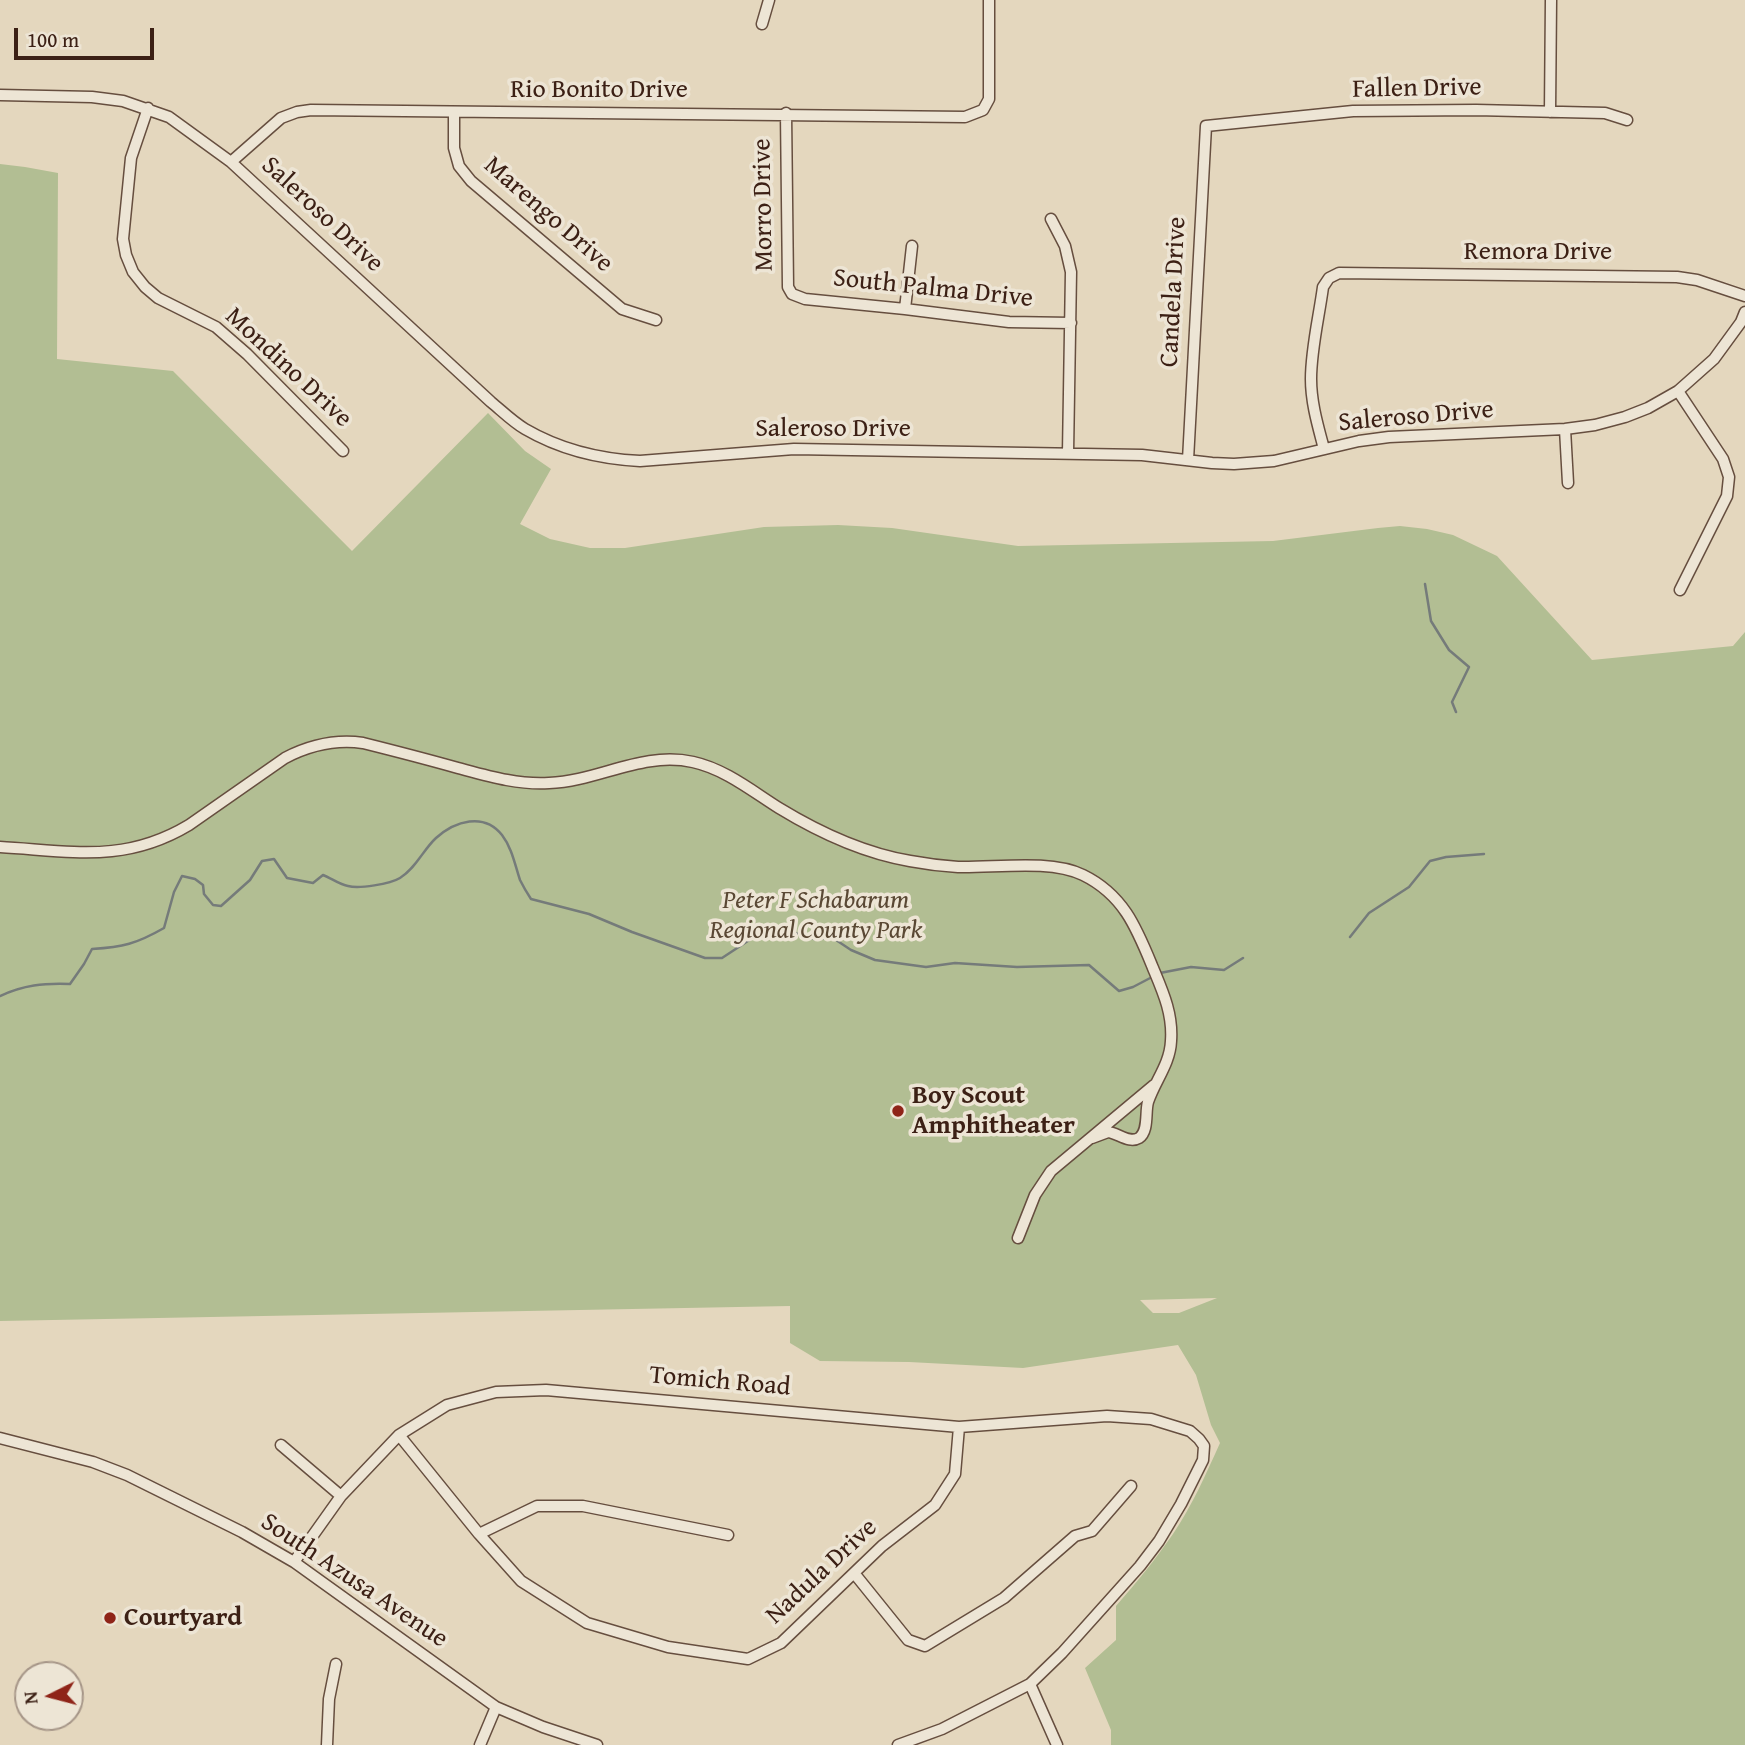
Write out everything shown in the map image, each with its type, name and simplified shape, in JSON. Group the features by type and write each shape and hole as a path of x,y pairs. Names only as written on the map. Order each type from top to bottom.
{"street":[{"path":"762,24 769,0"},
{"name":"Rio Bonito Drive","path":"231,162 281,118 311,110 965,117 983,110 989,99 989,0"},
{"path":"1549,112 1551,0"},
{"name":"Saleroso Drive","path":"0,95 92,97 123,101 169,117 231,162 491,402 524,429 572,451 594,457 640,461 794,449 1142,454 1256,464 1389,437 1565,429 1625,418 1678,391 1714,359 1741,322 1745,312"},
{"name":"Mondino Drive","path":"148,108 131,158 123,239 133,272 145,288 158,298 216,327 247,354 343,451"},
{"name":"Fallen Drive","path":"1206,126 1353,111 1605,113 1628,120"},
{"name":"Marengo Drive","path":"454,113 454,148 459,166 471,181 622,309 656,320"},
{"name":"Morro Drive","path":"786,113 788,287 792,295"},
{"name":"Candela Drive","path":"1188,460 1206,126"},
{"path":"1051,219 1065,246 1071,272 1068,453"},
{"path":"905,309 912,246"},
{"name":"Remora Drive","path":"1324,449 1313,403 1311,379 1323,287 1329,278 1339,273 1677,277 1697,280 1745,296"},
{"name":"South Palma Drive","path":"792,295 805,299 1009,322 1070,323"},
{"path":"1678,391 1723,459 1729,477 1727,496 1680,590"},
{"path":"1565,429 1567,483"},
{"path":"0,847 108,852 152,844 189,825 285,758 300,750 326,743 363,743 499,778 537,784 574,780 649,760 683,760 705,765 822,832 864,850 940,866 1045,866 1082,874 1104,889 1124,909 1138,931 1169,1009 1171,1043 1169,1057 1149,1101 1146,1126 1142,1135 1139,1138 1126,1139 1108,1132 1092,1138"},
{"path":"1018,1238 1035,1195 1045,1178 1159,1081"},
{"name":"Tomich Road","path":"294,1562 341,1496 399,1435 447,1405 496,1392 546,1390 959,1427 1107,1416 1151,1419 1190,1432 1204,1446 1203,1460 1159,1541 1062,1653 1030,1684"},
{"name":"Nadula Drive","path":"399,1435 521,1581 587,1623 668,1647 748,1659 781,1643 882,1546 936,1505 955,1474 959,1427"},
{"name":"South Azusa Avenue","path":"0,1438 93,1462 127,1475 242,1532 294,1562 496,1707 543,1727 597,1745"},
{"path":"281,1445 341,1496"},
{"path":"855,1573 908,1640 925,1646 1004,1598 1076,1536 1092,1531 1131,1486"},
{"path":"479,1534 537,1506 583,1506 728,1535"},
{"path":"327,1745 329,1699 336,1664"},
{"path":"898,1745 942,1729 1030,1684 1057,1745"},
{"path":"480,1745 496,1707"}],"green space":[{"name":"Peter F Schabarum Regional County Park","path":"0,164 58,173 57,359 173,371 352,551 488,413 525,451 551,469 520,524 550,539 590,548 625,548 764,527 838,525 892,528 1018,546 1273,541 1400,526 1453,535 1497,556 1592,660 1733,646 1745,632 1745,1745 1111,1745 1111,1730 1085,1668 1116,1640 1116,1606 1180,1523 1220,1443 1211,1425 1196,1375 1178,1345 1023,1368 820,1361 790,1343 790,1306 0,1321","holes":["1217,1298 1179,1313 1153,1313 1140,1300"]}],"waterway":[{"path":"1425,584 1431,621 1449,650 1469,667 1452,702 1456,712"},
{"path":"0,996 34,986 70,984 92,949 129,944 164,928 174,892 182,876 195,879 203,885 204,894 213,905 221,906 250,880 262,861 274,859 287,878 313,883 323,875 353,887 382,884 406,874 431,843 444,832 460,824 478,821 487,823 502,835 511,851 520,880 531,899 589,914 705,958 722,958 763,931 783,929 814,939 833,938 851,950 875,960 926,967 955,963 1017,967 1089,965 1119,991 1154,976"},
{"path":"1350,937 1369,913 1409,887 1430,861 1484,854"},
{"path":"1160,973 1191,967 1224,970 1243,958"}],"place":[{"name":"Boy Scout Amphitheater","path":"898,1111"},
{"name":"Courtyard","path":"110,1618"}]}
